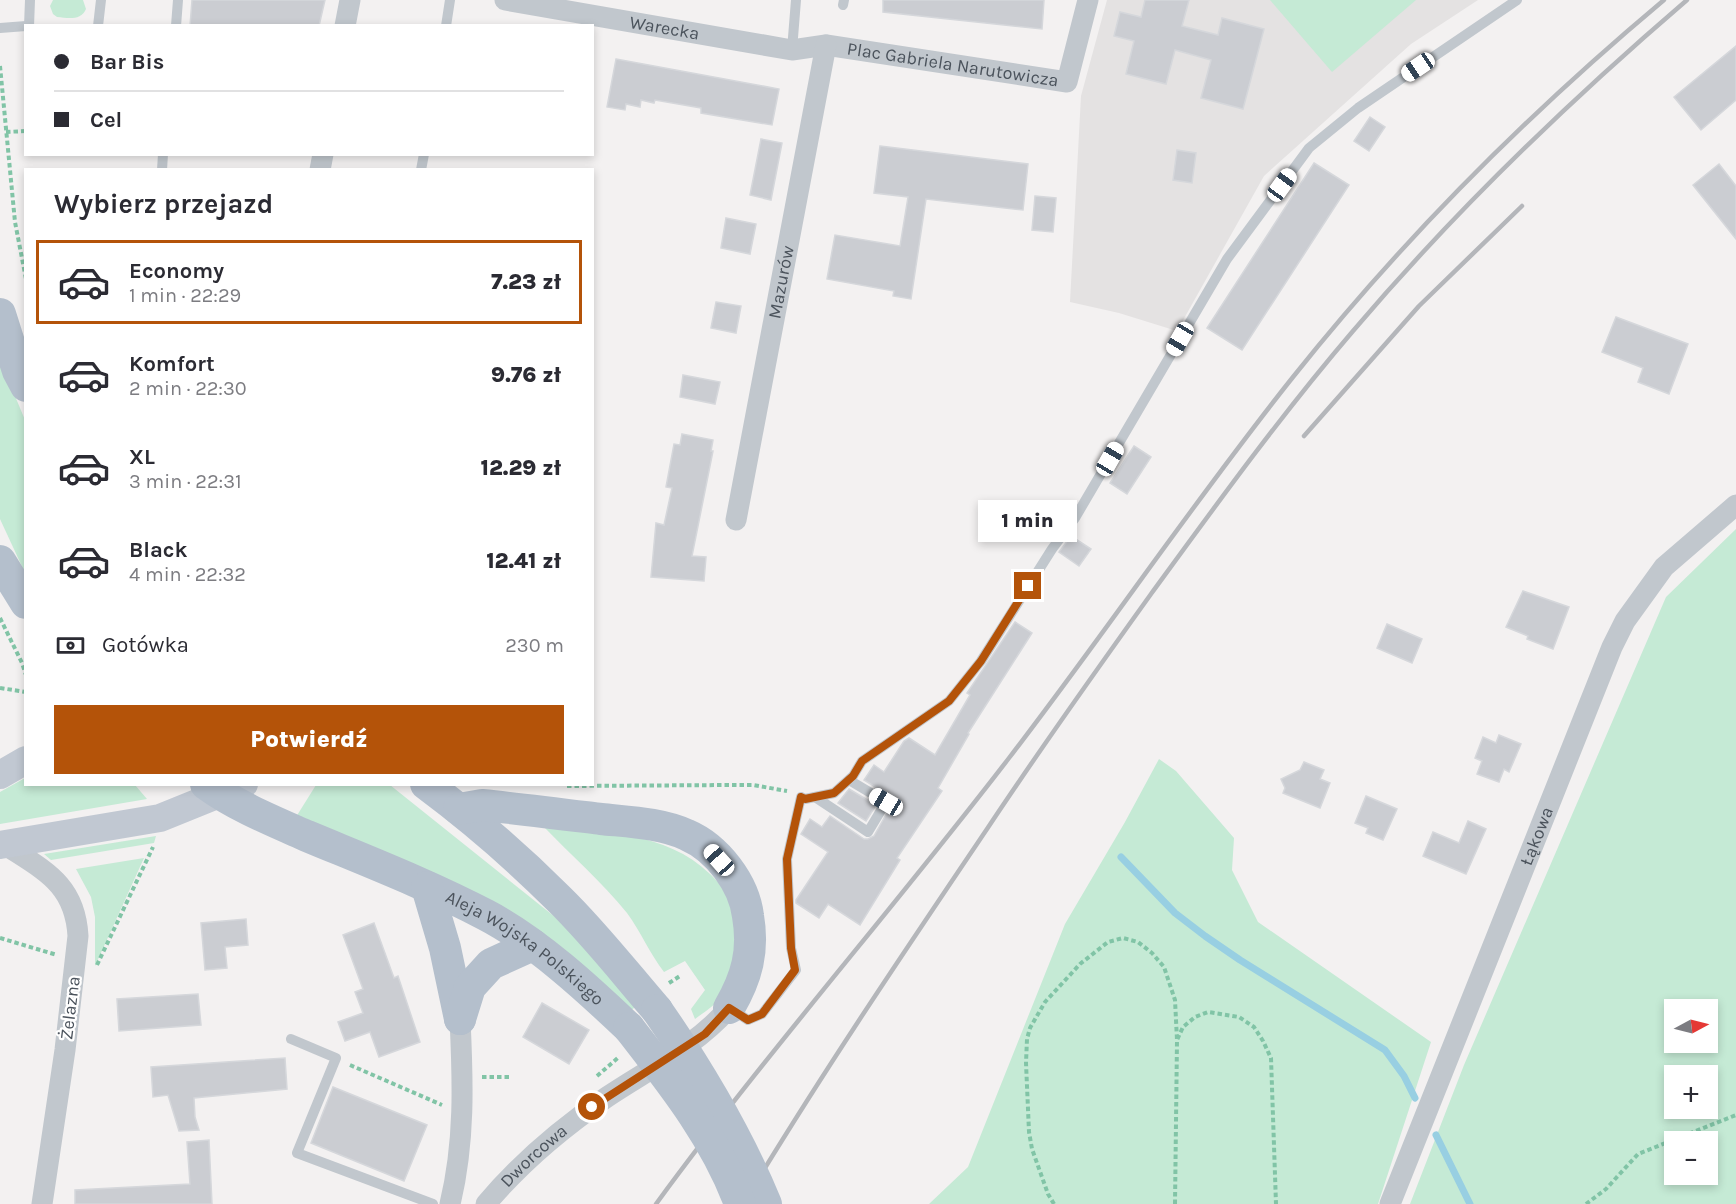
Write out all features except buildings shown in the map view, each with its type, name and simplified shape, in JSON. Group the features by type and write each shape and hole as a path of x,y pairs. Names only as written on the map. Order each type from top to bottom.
{"main road":[{"path":"0,314 18,371 24,382"},
{"path":"0,561 24,600"},
{"path":"0,775 24,761"},
{"path":"429,786 459,809 560,900 600,943 663,997 694,1064 736,1135 766,1204"},
{"path":"2,844 160,818 223,788"},
{"name":"Aleja Wojska Polskiego","path":"223,788 281,825 488,915 533,945 600,1000 627,1039 700,1123 740,1204"},
{"path":"459,809 482,805 635,823 678,832 705,846 727,869 741,890 752,937 741,987 729,1008"},
{"path":"426,887 445,948 460,1019"},
{"path":"460,1019 470,987 491,964 533,945"}],"street":[{"path":"345,24 350,0"},
{"name":"Warecka","path":"505,0 792,50 826,45"},
{"name":"Plac Gabriela Narutowicza","path":"826,45 1067,82 1088,0"},
{"name":"Mazurów","path":"736,520 826,45"},
{"name":"Łąkowa","path":"1390,1204 1612,647 1625,621 1664,567 1736,505"},
{"name":"Żelazna","path":"2,844 60,884 74,909 78,936 65,1050 42,1204"},
{"name":"Dworcowa","path":"486,1204 519,1167 562,1128 705,1034 729,1008"},
{"path":"450,1204 459,1165 463,1123 460,1019"}],"lane":[{"path":"27,24 30,0"},
{"path":"99,24 101,0"},
{"path":"176,24 178,0"},
{"path":"446,24 450,0"},
{"path":"792,50 796,0"},
{"path":"729,1008 748,1020 762,1014 795,970 791,948 787,859 801,797 805,799 834,793 849,780 862,761 949,701 981,661 1052,549 1075,519 1227,259 1309,148 1359,108 1517,0"},
{"path":"0,28 24,26"},
{"path":"815,797 868,832 886,802 849,780"},
{"path":"291,1039 336,1058 297,1154 433,1204"}],"path":[{"path":"0,66 17,237 24,270"},
{"path":"6,132 24,131"},
{"path":"0,618 24,669"},
{"path":"0,688 24,692"},
{"path":"594,786 753,785 786,790 801,797"},
{"path":"95,969 153,847"},
{"path":"0,938 60,956"},
{"path":"1054,1204 1048,1194 1032,1149 1029,1132 1027,1039 1030,1028 1045,1002 1080,964 1108,942 1123,938 1138,942 1164,967 1175,1000 1178,1040 1175,1204"},
{"path":"663,997 680,976"},
{"path":"1178,1040 1183,1027 1195,1017 1208,1012 1239,1017 1254,1028 1263,1041 1271,1058 1276,1204"},
{"path":"595,1078 627,1039"},
{"path":"336,1058 444,1106"},
{"path":"481,1077 510,1077"},
{"path":"1586,1204 1606,1189 1638,1154 1736,1115"}],"shaded area":[{"path":"1107,0 1478,0 1411,44 1264,176 1177,331 1119,313 1070,302 1081,96"}],"green space":[{"path":"53,0 83,0 86,9 78,17 57,17 50,6"},
{"path":"1270,0 1416,0 1332,72"},
{"path":"0,360 24,418 24,571 0,519"},
{"path":"1736,529 1736,1204 1410,1204 1464,1065 1666,597"},
{"path":"1159,759 1176,771 1234,838 1232,870 1258,922 1431,1042 1378,1204 929,1204 968,1167 1065,924"},
{"path":"24,779 24,786 136,786 147,799 0,824 0,792"},
{"path":"315,786 391,786 580,939 638,1005 630,1011 296,817"},
{"path":"542,825 609,832 653,841 693,860 715,879 726,893 732,906 734,948 729,978 724,992 715,1004 695,1019 691,1009 705,990 685,961 664,972 627,913 597,879"},
{"path":"156,836 154,843 51,860 44,854"},
{"path":"144,858 95,966 95,917 91,897 76,869"}],"waterway":[{"path":"1121,857 1175,913 1205,936 1385,1050 1404,1076 1415,1098"},
{"path":"1436,1135 1470,1204"}],"railway":[{"path":"656,1204 742,1091 1009,758 1220,471 1335,326 1378,276 1469,179 1565,87 1664,0"},
{"path":"743,1204 863,1015 1027,770 1151,594 1275,428 1326,363 1431,243 1556,118 1687,0"},
{"path":"1304,436 1419,306 1522,206"}],"route":[{"path":"592,1107 705,1034 729,1008 748,1020 762,1014 795,970 791,948 787,859 801,797 805,799 834,793 853,776 862,761 949,701 981,661 1028,586"}]}
